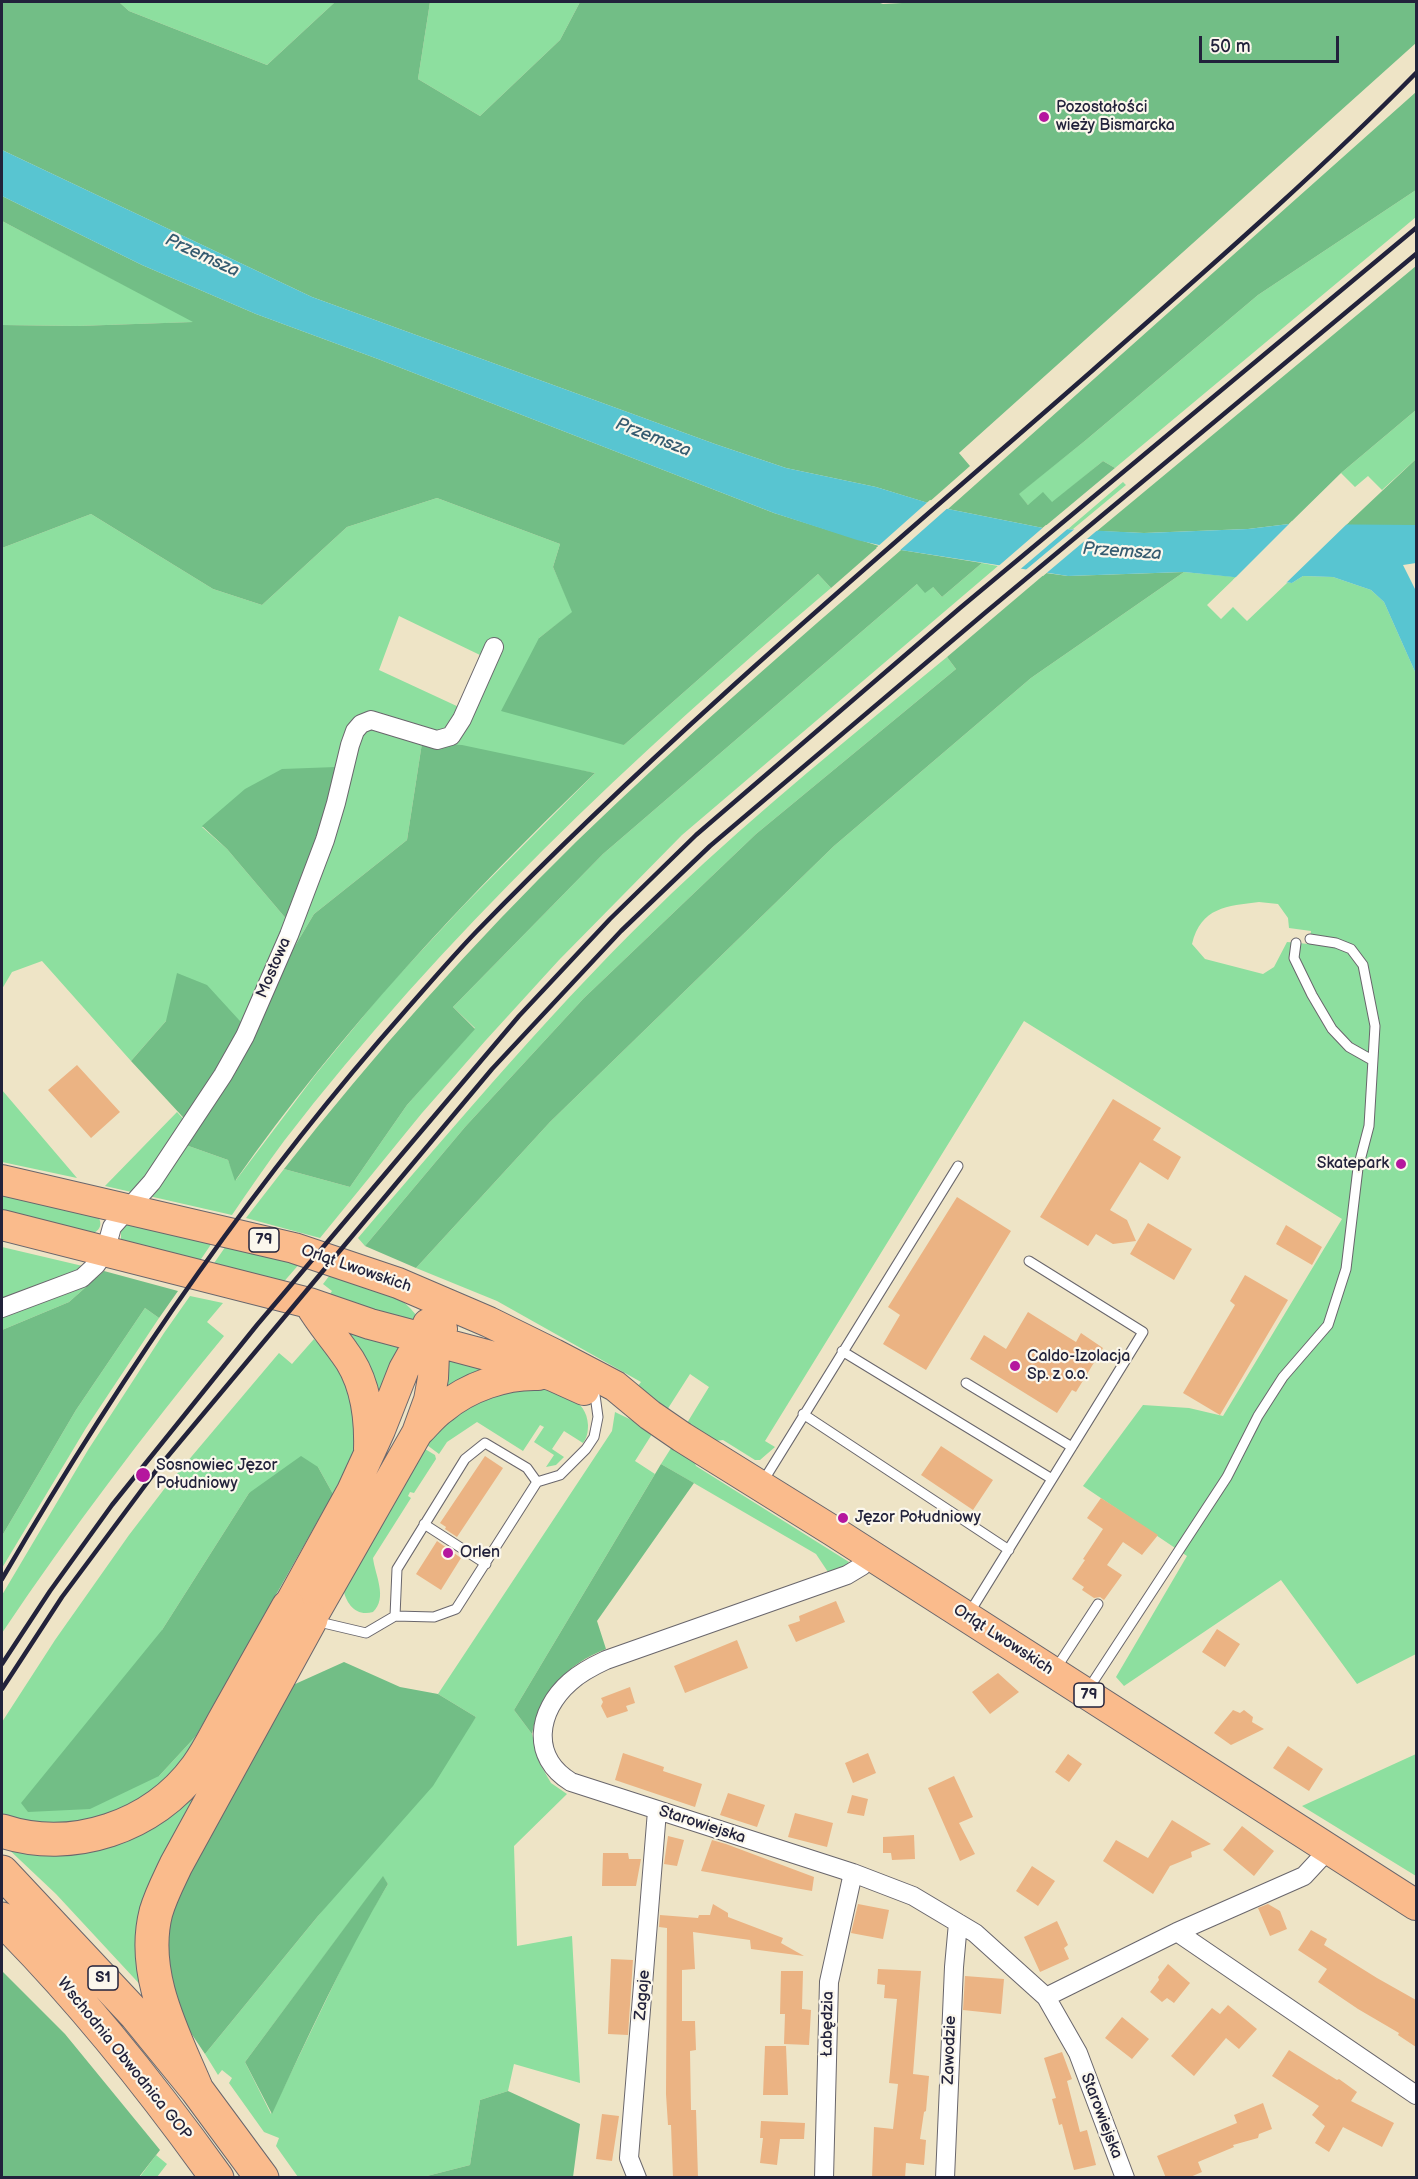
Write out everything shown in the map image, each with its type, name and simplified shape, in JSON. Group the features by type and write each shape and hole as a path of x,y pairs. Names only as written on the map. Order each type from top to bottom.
{"highway":[{"path":"2,1831 42,1840 91,1836 142,1816 163,1803 198,1766 299,1613"},
{"path":"197,2090 158,1992 152,1952 156,1914 162,1894 299,1613"},
{"name":"Wschodnia Obwodnica GOP","path":"2,1872 115,1991 197,2090 262,2178"},
{"name":"Wschodnia Obwodnica GOP","path":"2,1919 110,2037 217,2178"}],"main road":[{"name":"Orląt Lwowskich","path":"2,1180 294,1248 398,1283 489,1322 615,1386 650,1415 1416,1905"},
{"name":"Orląt Lwowskich","path":"2,1225 309,1303 370,1324 553,1376 623,1408 650,1415"},
{"path":"299,1613 417,1432 429,1400 434,1353 429,1339 429,1326 420,1309 398,1283"},
{"path":"309,1303 320,1323 346,1353 357,1375 368,1416 368,1455"},
{"path":"299,1613 413,1353 439,1330 467,1322 489,1322"},
{"path":"417,1432 443,1407 472,1390 497,1380 525,1375 553,1376"}],"street":[{"name":"Mostowa","path":"2,1308 82,1278 96,1265 105,1252 112,1227 152,1182 223,1075 245,1036 289,935 325,840 355,731 362,724 371,720 437,740 452,736 462,720 494,646"},
{"name":"Starowiejska","path":"870,1554 862,1566 847,1575 606,1660 585,1670 568,1683 545,1719 543,1744 551,1765 557,1773 571,1782 853,1873 913,1896 975,1933 1046,1997 1078,2053 1125,2178"},
{"name":"Zagaje","path":"637,2178 630,2158 657,1811"},
{"path":"1046,1997 1177,1932 1304,1875 1329,1849"},
{"name":"Łabędzia","path":"824,2178 829,1982 853,1873"},
{"name":"Zawodzie","path":"945,2178 958,1923"},
{"path":"1177,1932 1416,2095"}],"lane":[{"path":"1086,1693 1227,1477 1258,1416 1283,1377 1328,1325 1346,1269 1358,1168 1369,1126 1375,1026 1363,965 1351,949 1336,943 1310,939"},
{"path":"1296,943 1294,958 1332,1029 1349,1047 1372,1060"},
{"path":"761,1485 958,1166"},
{"path":"967,1617 1143,1332 1029,1261"},
{"path":"842,1351 1052,1479"},
{"path":"966,1383 1072,1447"},
{"path":"299,1613 328,1625 366,1633 395,1616 434,1617 456,1609 537,1482 560,1475 586,1449 594,1437 598,1417 595,1395"},
{"path":"803,1414 1009,1550"},
{"path":"395,1616 397,1569 465,1459 485,1443 527,1468 537,1482"},
{"path":"424,1524 486,1564"},
{"path":"1054,1672 1098,1604"}],"green space":[{"path":"2,2 119,2 129,11 267,65 335,2 430,2 418,79 480,116 560,40 580,2 877,2 883,4 921,2 1416,2 1416,43 959,453 970,466 928,503 876,487 786,468 312,297 2,150"},
{"path":"119,2 335,2 267,65 129,11"},
{"path":"430,2 580,2 560,40 480,116 418,79"},
{"path":"1416,92 1416,190 1258,295 1019,494 1028,505 1043,492 1052,502 1103,461 1115,468 1043,528 948,509"},
{"path":"1416,190 1416,217 1115,468 1103,461 1052,503 1028,505 1018,494 1086,440 1258,295"},
{"path":"2,196 142,265 256,314 774,513 879,546 831,588 818,574 624,745 501,711 539,638 572,612 553,567 560,544 437,498 347,527 262,605 213,589 91,514 2,548 2,325 77,326 193,322 2,221"},
{"path":"2,221 195,322 77,326 2,325"},
{"path":"1416,266 1416,410 1341,473 1289,524 1248,529 1144,533 1097,531"},
{"path":"1416,410 1416,459 1382,490 1368,476 1355,487 1341,473"},
{"path":"1416,459 1416,525 1346,525"},
{"path":"1123,482 1126,485 1073,529 1068,529"},
{"path":"437,498 560,544 553,567 573,612 539,638 624,745 818,574 831,588 757,651 613,782 475,920 408,992 345,1065 284,1141 232,1215 105,1186 177,1112 193,1129 183,1144 228,1160 236,1180 316,1074 385,990 463,906 595,773 422,743 407,840 314,914 280,971 250,1032 166,1021 131,1061 42,961 12,972 2,989 2,548 91,514 213,589 262,605 347,527","holes":["399,616 480,655 461,708 379,670","202,827 325,829 288,921 227,849"]},
{"path":"901,550 982,563 942,597 933,587 925,593 917,584 603,854 453,1007 475,1029 407,1105 350,1187 284,1169 425,1001 538,880 616,803 696,730"},
{"path":"982,563 998,566 682,835 559,960 422,1113 320,1238 246,1218 284,1169 350,1187 407,1105 475,1028 453,1007 603,854 917,584 933,587 942,597"},
{"path":"1184,572 1236,577 1207,605 1221,619 1233,607 1247,621 1287,583 1292,583 1303,576 1333,577 1371,590 1384,602 1416,674 1416,1654 1357,1684 1281,1580 1124,1686 1116,1677 1187,1556 1083,1486 1143,1405 1189,1408 1223,1416 1342,1219 1024,1021 765,1441 775,1447 760,1460 755,1460 723,1440 715,1441 687,1423 709,1387 690,1374 667,1410 635,1390 641,1382 497,1301 416,1268 550,1122 834,846 1031,678","holes":["1259,902 1278,904 1288,918 1289,928 1311,931 1309,944 1287,942 1274,967 1263,974 1205,959 1192,944 1202,922 1217,911 1226,907"]},
{"path":"1184,572 1031,678 834,846 550,1122 416,1268 365,1246 465,1127 584,998 756,834 956,669 947,657 1046,573 1068,576"},
{"path":"947,657 956,669 756,834 584,998 465,1127 365,1246 358,1238 511,1062 630,934 739,832"},
{"path":"422,743 462,745 595,773 498,869 405,968 317,1072 235,1181 228,1160 183,1144 193,1128 131,1061 166,1021 177,973 207,985 250,1032 280,971 314,914 407,840"},
{"path":"336,767 325,829 288,921 227,849 202,826 245,789 282,769"},
{"path":"2,1090 77,1178 2,1162"},
{"path":"2,1191 96,1213 100,1226 90,1235 2,1210"},
{"path":"126,1223 214,1240 197,1265 121,1241 121,1230"},
{"path":"228,1243 301,1262 281,1285 210,1269"},
{"path":"2,1247 104,1271 69,1302 2,1330"},
{"path":"104,1271 178,1291 159,1318 145,1308 76,1410 2,1536 2,1330 69,1302"},
{"path":"333,1271 384,1290 406,1304 422,1325 328,1297 332,1291 323,1284"},
{"path":"190,1296 223,1303 207,1322 224,1336 109,1482 2,1633 2,1595 88,1450"},
{"path":"145,1308 159,1318 86,1428 2,1568 2,1536 76,1410"},
{"path":"338,1323 404,1340 387,1391 372,1389"},
{"path":"314,1339 331,1358 357,1405 355,1451 333,1494 318,1467 249,1493 162,1630 159,1776 196,1736 182,1762 143,1802 60,1829 2,1817 2,1722 55,1640 165,1488 279,1353 292,1364"},
{"path":"443,1353 495,1363 441,1398"},
{"path":"538,1386 555,1391 577,1402 583,1408 586,1416 588,1430 583,1443 564,1431 552,1449 564,1457 556,1465 546,1467 554,1455 534,1442 544,1427 540,1425 523,1451 477,1422 447,1442 439,1454 427,1445 441,1429 466,1408 501,1393"},
{"path":"615,1412 654,1431 635,1461 655,1474 514,1710 532,1734 540,1764 551,1783 567,1794 514,1846 517,1946 572,1936 580,2083 514,2064 508,2091 480,2100 470,2165 423,2177 298,2177 276,2146 279,2138 264,2132 229,2083 232,2078 222,2070 218,2075 205,2054 476,1717 438,1694 612,1431","holes":["383,1877 388,1884 357,1936 271,2114 245,2062"]},
{"path":"673,1445 692,1456 696,1466 849,1562 844,1569 828,1572 816,1554 661,1464"},
{"path":"425,1449 435,1455 436,1459 414,1493 410,1492 408,1496 411,1498 373,1558 380,1600 373,1612 357,1611 349,1604 343,1588"},
{"path":"301,1456 318,1467 333,1494 196,1736 159,1776 90,1809 28,1812 21,1803 162,1630 249,1493"},
{"path":"661,1464 694,1483 597,1621 606,1649 579,1663 557,1681 541,1705 532,1734 514,1710"},
{"path":"344,1662 400,1687 438,1694 476,1717 433,1786 318,1916 205,2054 185,2024 171,1988 168,1954 170,1921 189,1871 293,1685"},
{"path":"218,1751 146,1991 56,1894 2,1843 57,1851"},
{"path":"1416,1754 1416,1876 1302,1806"},
{"path":"383,1876 388,1884 341,1969 272,2114 245,2062"},
{"path":"2,1971 65,2034 160,2150 139,2177 2,2177"},
{"path":"508,2091 580,2124 573,2177 423,2177 470,2165 480,2100"},
{"path":"156,2155 167,2164 157,2177 139,2178"}],"water":[{"name":"Przemsza","path":"2,150 312,297 786,468 876,487 948,509 1043,528 1144,533 1248,529 1289,524 1416,525 1416,563 1403,565 1416,591 1416,674 1384,602 1371,590 1333,577 1303,576 1292,583 1184,572 1068,576 901,550 857,540 774,513 256,314 142,265 2,196"}],"pier":[{"path":"930,500 950,506 898,552 876,548"},
{"path":"1292,521 1349,522 1284,585 1233,580"},
{"path":"1046,525 1071,526 1017,572 995,569"},
{"path":"1077,527 1100,528 1043,576 1022,573"}],"building":[{"path":"77,1065 120,1112 91,1138 48,1090"},
{"path":"1113,1099 1161,1128 1153,1140 1181,1157 1168,1180 1140,1162 1110,1210 1127,1220 1136,1241 1113,1244 1096,1234 1088,1246 1040,1217"},
{"path":"957,1197 1011,1231 926,1370 883,1344 900,1315 888,1307"},
{"path":"1148,1223 1192,1249 1174,1280 1130,1254"},
{"path":"1286,1225 1322,1247 1312,1265 1276,1244"},
{"path":"1245,1275 1288,1300 1220,1415 1183,1393 1235,1305 1230,1301"},
{"name":"Caldo-Izolacja Sp. z o.o.","path":"1028,1312 1076,1342 1081,1333 1103,1348 1076,1392 1072,1390 1057,1413 970,1359 984,1335 1006,1349"},
{"path":"941,1446 993,1480 973,1510 921,1475"},
{"path":"485,1456 503,1468 457,1537 440,1523"},
{"path":"1101,1498 1158,1535 1142,1555 1123,1542 1107,1565 1122,1575 1104,1600 1100,1597 1094,1598 1072,1579 1103,1529 1087,1518"},
{"path":"437,1541 461,1558 441,1590 416,1574"},
{"path":"836,1601 845,1622 796,1642 788,1625 800,1621 799,1616"},
{"path":"1217,1629 1240,1644 1225,1667 1202,1652"},
{"path":"737,1640 748,1668 685,1693 674,1666"},
{"path":"998,1673 1019,1692 990,1714 972,1692"},
{"path":"630,1687 635,1703 626,1706 628,1711 607,1718 601,1706 603,1702 601,1698"},
{"path":"1233,1710 1240,1713 1244,1710 1253,1717 1252,1722 1264,1729 1231,1745 1214,1733"},
{"path":"1288,1746 1323,1769 1309,1791 1273,1768"},
{"path":"623,1753 664,1767 663,1771 702,1784 695,1807 615,1780"},
{"path":"868,1753 876,1773 853,1783 845,1763"},
{"path":"1068,1754 1082,1764 1069,1782 1055,1772"},
{"path":"954,1776 973,1817 959,1823 975,1854 960,1861 928,1788"},
{"path":"728,1793 765,1805 757,1827 720,1815"},
{"path":"852,1795 868,1799 864,1816 847,1813"},
{"path":"795,1813 833,1823 827,1847 788,1837"},
{"path":"1172,1820 1211,1844 1191,1852 1192,1857 1170,1866 1153,1894 1103,1861 1116,1840 1148,1858"},
{"path":"1242,1826 1274,1851 1254,1876 1223,1850"},
{"path":"914,1835 915,1859 892,1860 891,1853 883,1853 883,1837"},
{"path":"668,1836 684,1840 677,1866 664,1864"},
{"path":"712,1840 814,1877 812,1891 701,1871"},
{"path":"603,1853 628,1853 629,1859 641,1859 636,1886 602,1886"},
{"path":"1032,1866 1055,1881 1038,1906 1016,1891"},
{"path":"713,1904 728,1913 728,1917 783,1938 781,1943 804,1956 751,1949 750,1940 693,1932 695,1969 682,1970 682,2021 695,2021 696,2050 690,2051 691,2110 696,2110 698,2178 673,2178 671,2125 668,2125 666,2094 667,1928 659,1927 660,1915 698,1918 699,1915 710,1915"},
{"path":"858,1904 889,1910 883,1939 851,1933"},
{"path":"1268,1904 1280,1911 1287,1929 1270,1936 1258,1908"},
{"path":"1057,1921 1068,1945 1064,1948 1069,1959 1040,1972 1024,1937"},
{"path":"1311,1930 1327,1939 1324,1945 1416,2000 1416,2047 1398,2035 1399,2033 1318,1982 1327,1969 1298,1950"},
{"path":"611,1959 633,1960 628,2035 608,2034"},
{"path":"1168,1964 1190,1983 1174,2003 1167,1998 1162,2002 1150,1992"},
{"path":"878,1969 921,1971 913,2074 929,2076 926,2111 920,2139 926,2140 924,2165 906,2163 905,2178 872,2178 874,2127 893,2129 898,2084 889,2083 897,1999 884,1998 885,1985 877,1984"},
{"path":"781,1971 803,1971 802,2009 811,2010 809,2045 784,2044 785,2014 780,2014"},
{"path":"965,1976 1004,1979 1001,2014 963,2010"},
{"path":"1228,2005 1257,2029 1239,2049 1226,2038 1194,2076 1171,2056 1212,2008 1220,2014"},
{"path":"1122,2017 1149,2039 1132,2059 1105,2038"},
{"path":"765,2046 786,2046 788,2095 763,2095"},
{"path":"1289,2050 1357,2092 1351,2101 1394,2123 1382,2147 1343,2127 1329,2152 1315,2143 1325,2126 1312,2115 1319,2106 1272,2076"},
{"path":"1062,2052 1072,2079 1067,2081 1080,2132 1087,2130 1096,2165 1074,2170 1062,2124 1059,2125 1052,2099 1056,2098 1044,2058"},
{"path":"1263,2103 1272,2129 1259,2134 1258,2138 1233,2145 1234,2147 1198,2162 1202,2172 1188,2178 1166,2178 1157,2156 1237,2123 1234,2115"},
{"path":"602,2114 619,2116 612,2161 596,2159"},
{"path":"761,2121 805,2123 804,2139 780,2139 777,2165 760,2163 763,2138 760,2138"}],"railway":[{"path":"2,1579 93,1430 190,1284 241,1214 349,1076 467,941 550,858 701,715 1217,261 1338,150 1416,73"},
{"path":"2,1664 50,1591 112,1505 257,1325 519,1016 610,919 696,835 960,608 1416,228"},
{"path":"2,1689 62,1597 158,1468 492,1069 621,931 710,846 986,612 1416,254"}],"place":[{"name":"Pozostałości wieży Bismarcka","path":"1044,117"},
{"name":"Skatepark","path":"1401,1164"},
{"name":"Caldo-Izolacja Sp. z o.o.","path":"1015,1366"},
{"name":"Sosnowiec Jęzor Południowy","path":"143,1475"},
{"name":"Jęzor Południowy","path":"843,1518"},
{"name":"Orlen","path":"448,1553"}]}
